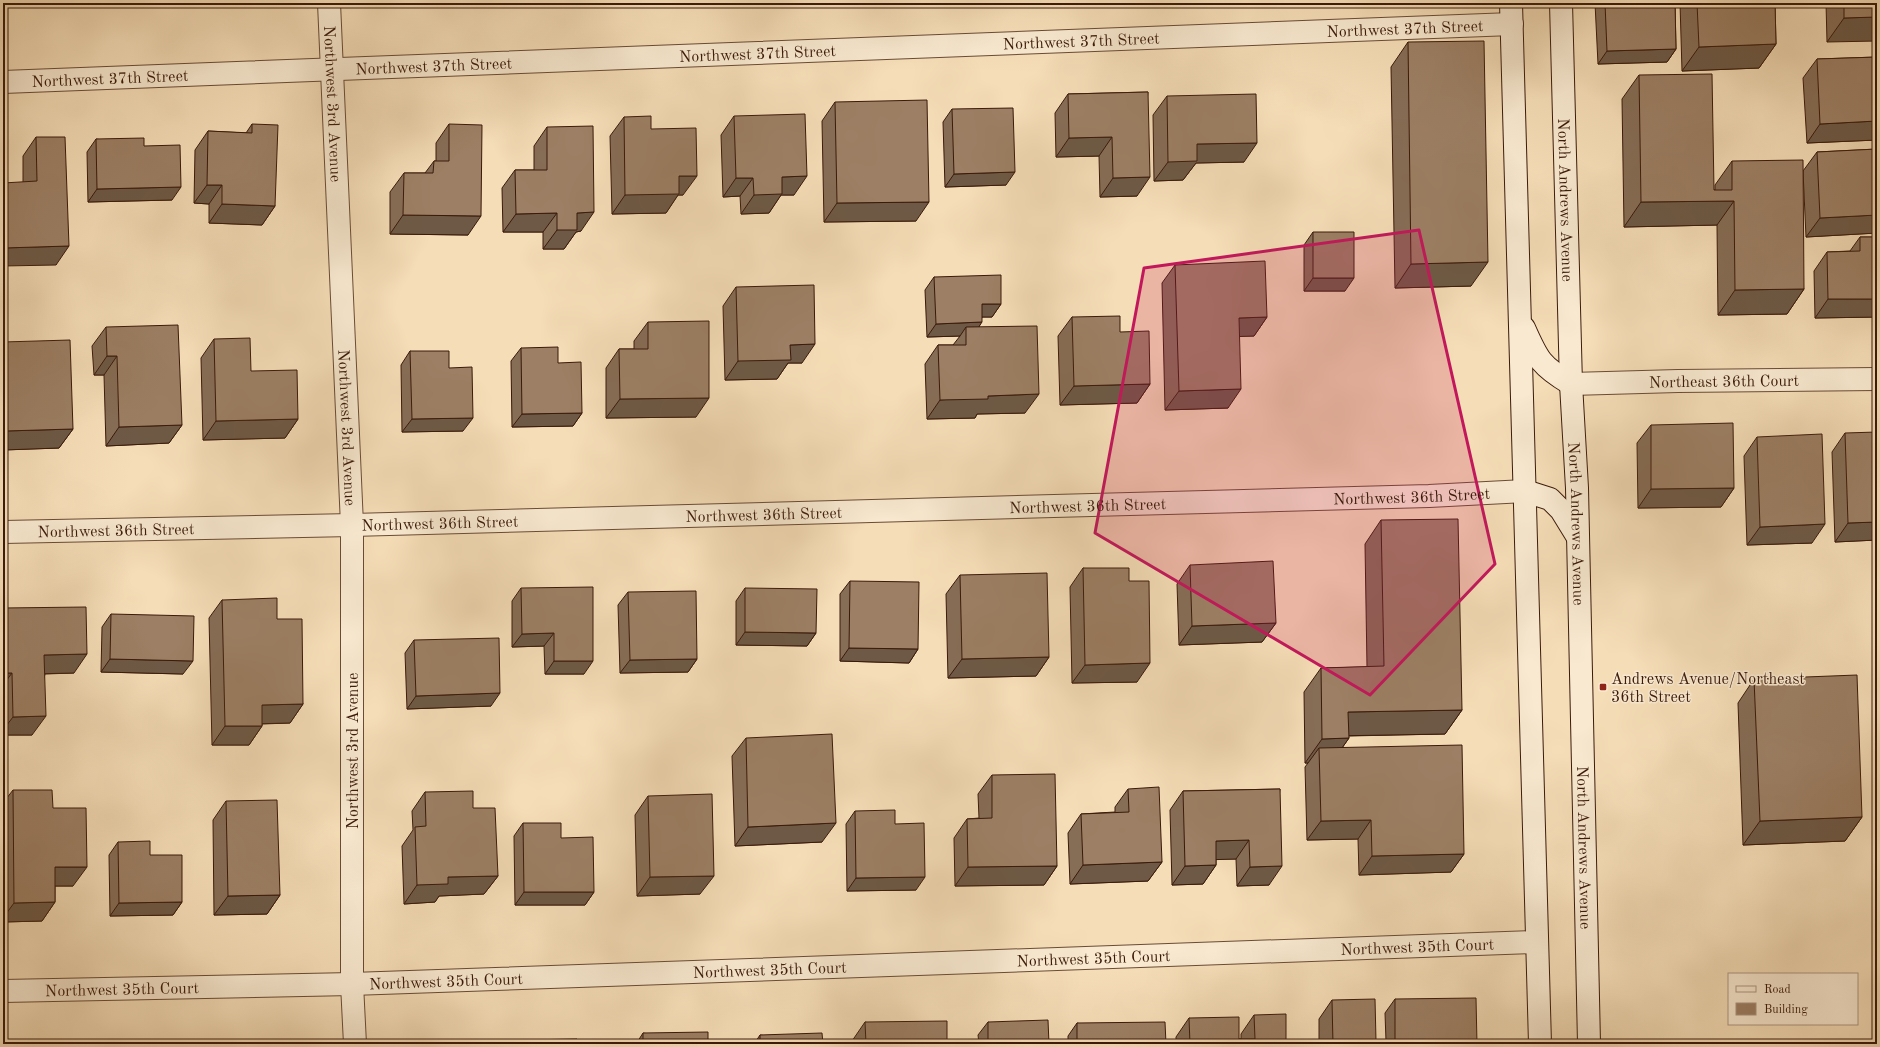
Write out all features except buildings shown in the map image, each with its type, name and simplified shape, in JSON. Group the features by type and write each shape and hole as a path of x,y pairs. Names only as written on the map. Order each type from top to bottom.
{"street":[{"name":"Northwest 3rd Avenue","path":"329,3 352,524 352,984 355,1044"},
{"name":"North Andrews Avenue","path":"1561,3 1571,384 1577,536 1589,1044"},
{"name":"Northwest 37th Street","path":"3,82 333,70 1512,14"},
{"path":"1512,14 1536,942 1540,1044"},
{"path":"1520,319 1537,357 1551,372 1571,384"},
{"name":"Northeast 36th Court","path":"1571,384 1678,381 1877,379"},
{"path":"1525,491 1550,499 1561,510 1577,536"},
{"name":"Northwest 36th Street","path":"3,532 1428,496 1525,491"},
{"name":"Northwest 35th Court","path":"3,991 352,984 1536,942"}],"highlighted area":[{"path":"1419,230 1495,564 1370,695 1095,533 1144,268"}],"place":[{"name":"Andrews Avenue/Northeast 36th Street","path":"1603,687"}]}
